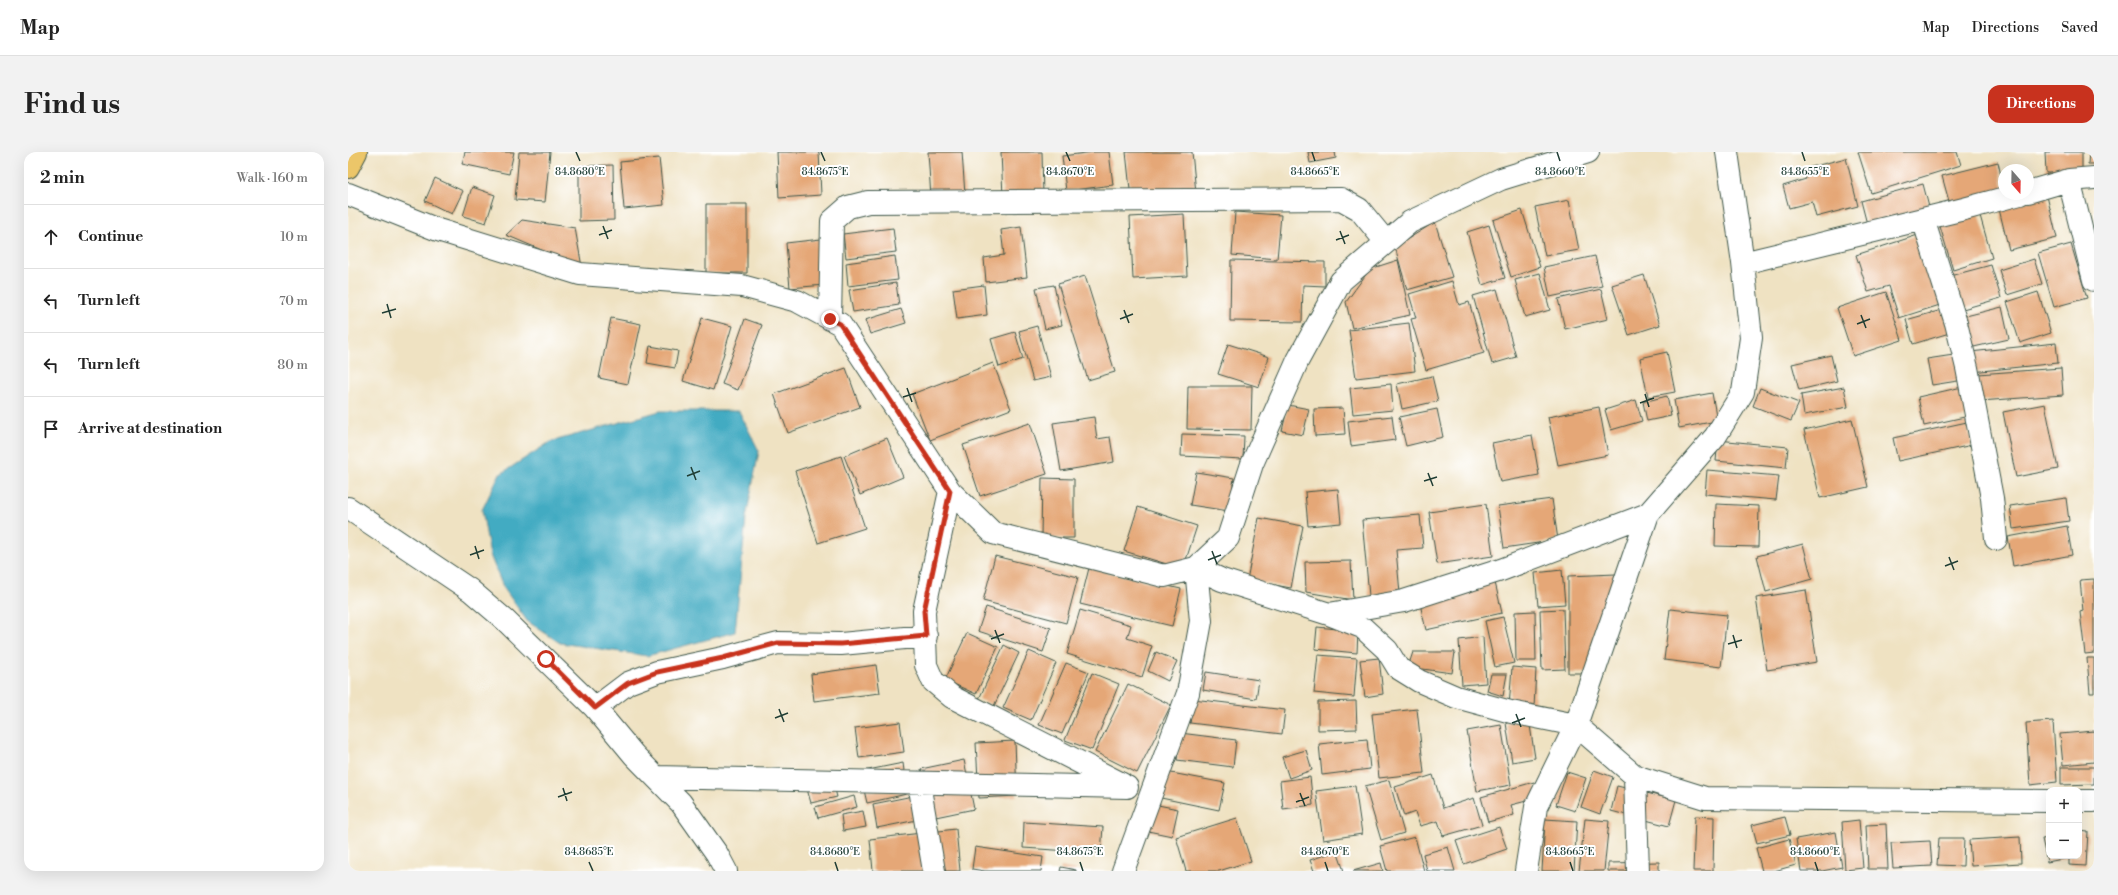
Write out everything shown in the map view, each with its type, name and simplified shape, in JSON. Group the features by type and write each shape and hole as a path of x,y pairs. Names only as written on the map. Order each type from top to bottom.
{"main road":[{"path":"348,167 356,152"}],"street":[{"path":"348,194 438,230 580,274 742,286 797,301 840,324 950,491 993,533 1164,576 1196,568 1228,538 1255,457 1298,360 1341,281 1410,222 1501,179 1584,152"},
{"path":"1526,871 1536,807 1576,725 1648,514 1715,437 1743,392 1751,338 1743,262 1726,152"},
{"path":"2034,190 2069,180 2094,178"},
{"path":"2069,180 2094,280"},
{"path":"830,319 832,221 848,207 868,202 1341,199 1359,208 1386,242"},
{"path":"1743,262 1923,220 1998,200"},
{"path":"1923,220 1956,323 1967,368 1992,498 1996,539"},
{"path":"950,491 924,611 926,665 934,681 952,697 1149,799"},
{"path":"348,508 470,590 505,620 595,708 634,755 682,803 717,854 726,871"},
{"path":"1329,614 1404,602 1500,570 1648,514"},
{"path":"1196,568 1222,580 1329,614 1362,627 1387,650 1398,668 1419,681 1456,697 1511,712 1576,725 1635,776 1705,798 2046,801"},
{"path":"1123,871 1188,693 1201,621 1196,568"},
{"path":"595,708 628,683 657,672 723,658 778,643 841,644 926,636"},
{"path":"656,776 1127,787"},
{"path":"1635,776 1638,871"},
{"path":"918,783 934,871"},
{"path":"2082,801 2094,801"}],"water":[{"path":"660,411 739,411 759,451 746,518 735,632 647,656 560,643 527,621 503,587 490,555 482,510 499,475 550,442"}],"building":[{"path":"465,152 514,152 509,174 462,164"},
{"path":"519,152 550,152 545,202 515,200"},
{"path":"777,152 819,152 821,195 779,198"},
{"path":"928,152 962,152 965,195 931,198"},
{"path":"1001,152 1042,152 1043,196 1003,197"},
{"path":"1094,152 1109,152 1113,185 1066,191 1062,156"},
{"path":"1126,152 1192,152 1196,193 1131,199"},
{"path":"1308,152 1335,152 1336,158 1310,163"},
{"path":"1858,152 1957,152 1961,165 1871,193"},
{"path":"2045,152 2082,152 2082,173 2046,173"},
{"path":"2089,152 2094,152 2094,164 2088,164"},
{"path":"659,158 664,205 624,209 620,162"},
{"path":"1846,158 1858,206 1816,217 1812,202 1789,208 1783,186 1806,179 1803,169"},
{"path":"1998,162 1998,192 1950,205 1942,176"},
{"path":"613,165 614,220 579,221 579,166"},
{"path":"435,178 463,191 452,214 425,201"},
{"path":"1923,184 1930,211 1868,228 1861,201"},
{"path":"472,187 495,195 486,223 463,216"},
{"path":"2047,196 2057,238 2009,250 1999,209"},
{"path":"1569,200 1579,250 1545,256 1535,207"},
{"path":"706,204 747,204 747,273 706,273"},
{"path":"1522,210 1540,267 1511,277 1493,220"},
{"path":"1235,212 1281,215 1277,259 1232,255"},
{"path":"1979,212 1992,258 1953,270 1939,223"},
{"path":"1184,214 1187,276 1133,279 1130,217"},
{"path":"522,220 575,228 582,267 506,235"},
{"path":"1435,222 1452,277 1407,290 1395,247"},
{"path":"1489,225 1505,278 1482,285 1467,232"},
{"path":"1021,227 1027,277 986,282 984,258 1004,255 1001,230"},
{"path":"893,228 896,252 846,258 843,234"},
{"path":"1921,234 1943,304 1899,318 1889,286 1868,292 1856,255"},
{"path":"821,239 825,285 790,288 786,243"},
{"path":"2071,244 2087,298 2054,307 2038,253"},
{"path":"895,256 898,280 848,286 846,263"},
{"path":"1595,256 1602,286 1550,297 1544,267"},
{"path":"2034,259 2042,284 2007,295 1999,270"},
{"path":"1231,260 1325,262 1325,286 1303,285 1302,322 1230,321"},
{"path":"1398,260 1410,315 1352,328 1346,302 1370,269"},
{"path":"1991,265 2001,298 1956,311 1946,277"},
{"path":"1540,273 1550,310 1525,317 1515,280"},
{"path":"1644,275 1660,325 1629,335 1612,285"},
{"path":"1085,276 1115,372 1088,380 1058,284"},
{"path":"1452,281 1459,305 1469,302 1484,353 1426,370 1411,319 1416,318 1409,294"},
{"path":"896,283 899,305 853,312 849,290"},
{"path":"984,285 987,315 957,319 953,289"},
{"path":"1054,285 1062,325 1045,329 1036,288"},
{"path":"1497,289 1516,357 1492,364 1473,296"},
{"path":"1601,289 1608,319 1565,329 1558,299"},
{"path":"1886,292 1902,340 1853,356 1837,308"},
{"path":"2038,292 2051,333 2020,343 2007,302"},
{"path":"2002,307 2009,339 1965,349 1958,318"},
{"path":"1949,308 1956,331 1913,344 1906,320"},
{"path":"901,309 906,323 870,334 865,320"},
{"path":"611,318 641,324 628,384 599,378"},
{"path":"702,318 732,326 713,390 683,381"},
{"path":"745,319 762,325 738,390 722,384"},
{"path":"1409,323 1415,371 1356,378 1349,330"},
{"path":"1037,326 1051,377 1033,381 1019,331"},
{"path":"1015,332 1023,359 999,367 991,339"},
{"path":"2056,343 2058,363 1972,372 1970,352"},
{"path":"1228,344 1269,357 1259,387 1218,374"},
{"path":"650,346 678,351 675,368 647,363"},
{"path":"1667,352 1675,392 1648,397 1640,358"},
{"path":"1960,354 1964,380 1932,385 1927,359"},
{"path":"1831,355 1837,381 1799,390 1792,364"},
{"path":"993,363 1011,409 930,440 912,394"},
{"path":"846,368 860,407 788,433 774,394"},
{"path":"2061,368 2063,395 1980,401 1978,374"},
{"path":"1432,376 1438,401 1402,409 1397,384"},
{"path":"1391,384 1393,410 1353,414 1350,388"},
{"path":"1188,386 1252,386 1251,430 1187,429"},
{"path":"1844,387 1848,407 1804,415 1801,395"},
{"path":"1962,387 1969,416 1924,426 1918,397"},
{"path":"1760,388 1799,403 1791,421 1753,406"},
{"path":"1712,393 1717,421 1679,428 1674,400"},
{"path":"1667,396 1671,416 1647,421 1643,402"},
{"path":"1636,400 1642,421 1611,430 1605,410"},
{"path":"2045,404 2058,469 2016,477 2003,412"},
{"path":"1288,405 1309,409 1303,435 1282,431"},
{"path":"1599,407 1608,455 1558,465 1548,417"},
{"path":"1343,408 1345,434 1315,436 1314,409"},
{"path":"1437,409 1443,437 1406,446 1399,417"},
{"path":"1392,416 1395,440 1351,446 1348,421"},
{"path":"1094,417 1097,439 1110,437 1114,462 1061,471 1053,423"},
{"path":"1852,419 1868,487 1820,498 1804,430"},
{"path":"1967,422 1972,445 1898,461 1893,438"},
{"path":"1030,423 1047,474 980,496 963,445"},
{"path":"1182,434 1244,436 1243,459 1181,456"},
{"path":"1532,435 1539,475 1500,482 1492,443"},
{"path":"887,438 903,477 860,495 844,456"},
{"path":"1718,440 1788,447 1786,468 1716,461"},
{"path":"841,456 865,528 818,543 795,471"},
{"path":"1707,470 1779,476 1776,500 1705,494"},
{"path":"1196,472 1234,478 1229,511 1190,505"},
{"path":"1042,478 1074,479 1074,538 1041,538"},
{"path":"1338,489 1341,523 1308,526 1305,492"},
{"path":"2066,498 2069,521 2013,529 2010,506"},
{"path":"1552,499 1558,540 1504,548 1498,506"},
{"path":"1486,504 1493,556 1437,564 1429,512"},
{"path":"1716,504 1759,506 1758,547 1715,546"},
{"path":"1138,507 1197,526 1183,569 1124,551"},
{"path":"1420,515 1423,548 1396,550 1400,593 1369,596 1362,520"},
{"path":"1259,518 1303,526 1291,588 1247,580"},
{"path":"2067,526 2072,555 2013,566 2008,537"},
{"path":"1803,544 1812,579 1766,592 1757,556"},
{"path":"995,556 1078,577 1066,623 983,601"},
{"path":"1351,561 1353,600 1306,592 1305,562"},
{"path":"1089,568 1181,589 1172,626 1080,604"},
{"path":"1562,570 1565,604 1538,606 1535,573"},
{"path":"1616,574 1590,673 1568,673 1568,576"},
{"path":"1494,578 1502,613 1426,630 1418,595"},
{"path":"2094,579 2094,653 2085,654 2080,612 2083,611 2080,580"},
{"path":"1806,590 1817,662 1767,670 1756,598"},
{"path":"986,607 1051,628 1043,652 978,631"},
{"path":"1563,609 1565,669 1542,670 1540,610"},
{"path":"1670,609 1727,615 1721,667 1664,660"},
{"path":"1080,610 1131,625 1127,638 1152,646 1142,677 1067,654"},
{"path":"1535,611 1536,661 1516,661 1515,612"},
{"path":"1503,617 1514,663 1495,667 1485,621"},
{"path":"1317,627 1358,631 1357,653 1315,649"},
{"path":"967,633 998,647 976,694 945,680"},
{"path":"1483,637 1486,683 1462,685 1459,640"},
{"path":"1004,645 1019,653 994,706 979,699"},
{"path":"1029,651 1056,663 1031,720 1003,708"},
{"path":"1156,652 1177,661 1168,681 1148,671"},
{"path":"1413,652 1455,652 1452,673 1408,667"},
{"path":"1318,655 1357,658 1354,697 1314,693"},
{"path":"1379,658 1383,694 1365,697 1360,660"},
{"path":"2087,658 2094,658 2094,693 2090,693"},
{"path":"1066,663 1089,672 1062,734 1039,725"},
{"path":"876,665 880,693 814,701 811,674"},
{"path":"1512,667 1536,669 1534,708 1509,707"},
{"path":"1206,672 1259,680 1256,699 1203,690"},
{"path":"1092,673 1119,684 1092,750 1065,740"},
{"path":"1491,674 1507,674 1503,696 1487,691"},
{"path":"1128,684 1171,705 1137,773 1095,752"},
{"path":"1193,699 1285,710 1282,734 1190,723"},
{"path":"1356,701 1357,729 1318,730 1318,702"},
{"path":"1417,709 1424,773 1379,778 1372,714"},
{"path":"1529,719 1535,758 1512,762 1506,723"},
{"path":"2053,721 2057,782 2030,785 2026,723"},
{"path":"900,722 904,752 859,758 855,728"},
{"path":"1501,725 1511,785 1477,791 1467,731"},
{"path":"2094,731 2094,762 2063,765 2060,734"},
{"path":"1180,733 1236,740 1233,767 1177,760"},
{"path":"1367,739 1370,769 1322,775 1319,744"},
{"path":"1015,741 1017,796 979,798 976,743"},
{"path":"1306,750 1312,770 1289,778 1282,757"},
{"path":"964,760 974,809 931,818 921,769"},
{"path":"903,763 905,779 863,771"},
{"path":"2061,767 2094,767 2094,784 2061,785"},
{"path":"1594,770 1613,777 1600,814 1581,807"},
{"path":"1166,772 1225,783 1219,810 1161,798"},
{"path":"1567,772 1586,778 1575,811 1556,805"},
{"path":"831,775 837,797 811,803 805,782"},
{"path":"1433,775 1443,808 1474,798 1482,825 1443,836 1438,821 1420,826 1415,812 1404,816 1395,787"},
{"path":"1310,777 1313,805 1283,809 1280,781"},
{"path":"1389,780 1404,833 1381,840 1365,786"},
{"path":"1534,782 1538,798 1511,805 1514,815 1488,822 1481,797"},
{"path":"1355,786 1362,834 1323,840 1316,791"},
{"path":"1617,786 1676,800 1669,826 1611,811"},
{"path":"864,790 911,793 867,803"},
{"path":"918,795 922,819 877,828 873,804"},
{"path":"854,796 857,807 818,818 815,807"},
{"path":"1153,804 1178,809 1172,836 1148,831"},
{"path":"863,811 866,827 843,831 841,815"},
{"path":"1695,816 1714,817 1713,871 1693,871"},
{"path":"1785,817 1790,835 1757,843 1752,825"},
{"path":"1237,818 1251,861 1219,871 1186,871 1176,837"},
{"path":"1545,819 1577,821 1574,871 1542,871"},
{"path":"1585,819 1609,821 1604,871 1579,871"},
{"path":"1859,820 1863,868 1845,870 1842,822"},
{"path":"1024,822 1103,827 1101,853 1023,848"},
{"path":"1886,824 1888,869 1868,869 1866,825"},
{"path":"1499,827 1507,849 1464,864 1456,841"},
{"path":"956,829 960,871 873,871 870,839"},
{"path":"2082,831 2088,832 2086,866 2069,865 2069,859 2082,859"},
{"path":"1836,832 1842,867 1822,871 1801,871 1796,839"},
{"path":"1415,837 1424,871 1387,871 1380,846"},
{"path":"2020,837 2021,863 1971,866 1969,840"},
{"path":"1939,838 1964,838 1963,866 1937,865"},
{"path":"2046,838 2046,857 2042,839"},
{"path":"1789,839 1796,865 1774,871 1762,871 1756,848"},
{"path":"1930,841 1932,866 1893,868 1891,843"},
{"path":"975,847 1043,857 1041,871 985,871 972,869"},
{"path":"1448,847 1455,871 1427,871 1423,854"},
{"path":"1337,851 1344,871 1314,871 1310,860"},
{"path":"2046,859 2063,859 2047,862"},
{"path":"1659,862 1659,871 1608,871 1608,863"},
{"path":"1381,863 1383,871 1353,871"},
{"path":"1061,867 1076,870 1076,871 1060,871"}],"route":[{"path":"546,659 595,708 628,683 657,672 723,658 778,643 841,644 926,636 924,611 950,491 929,462 840,324 830,319"}]}
